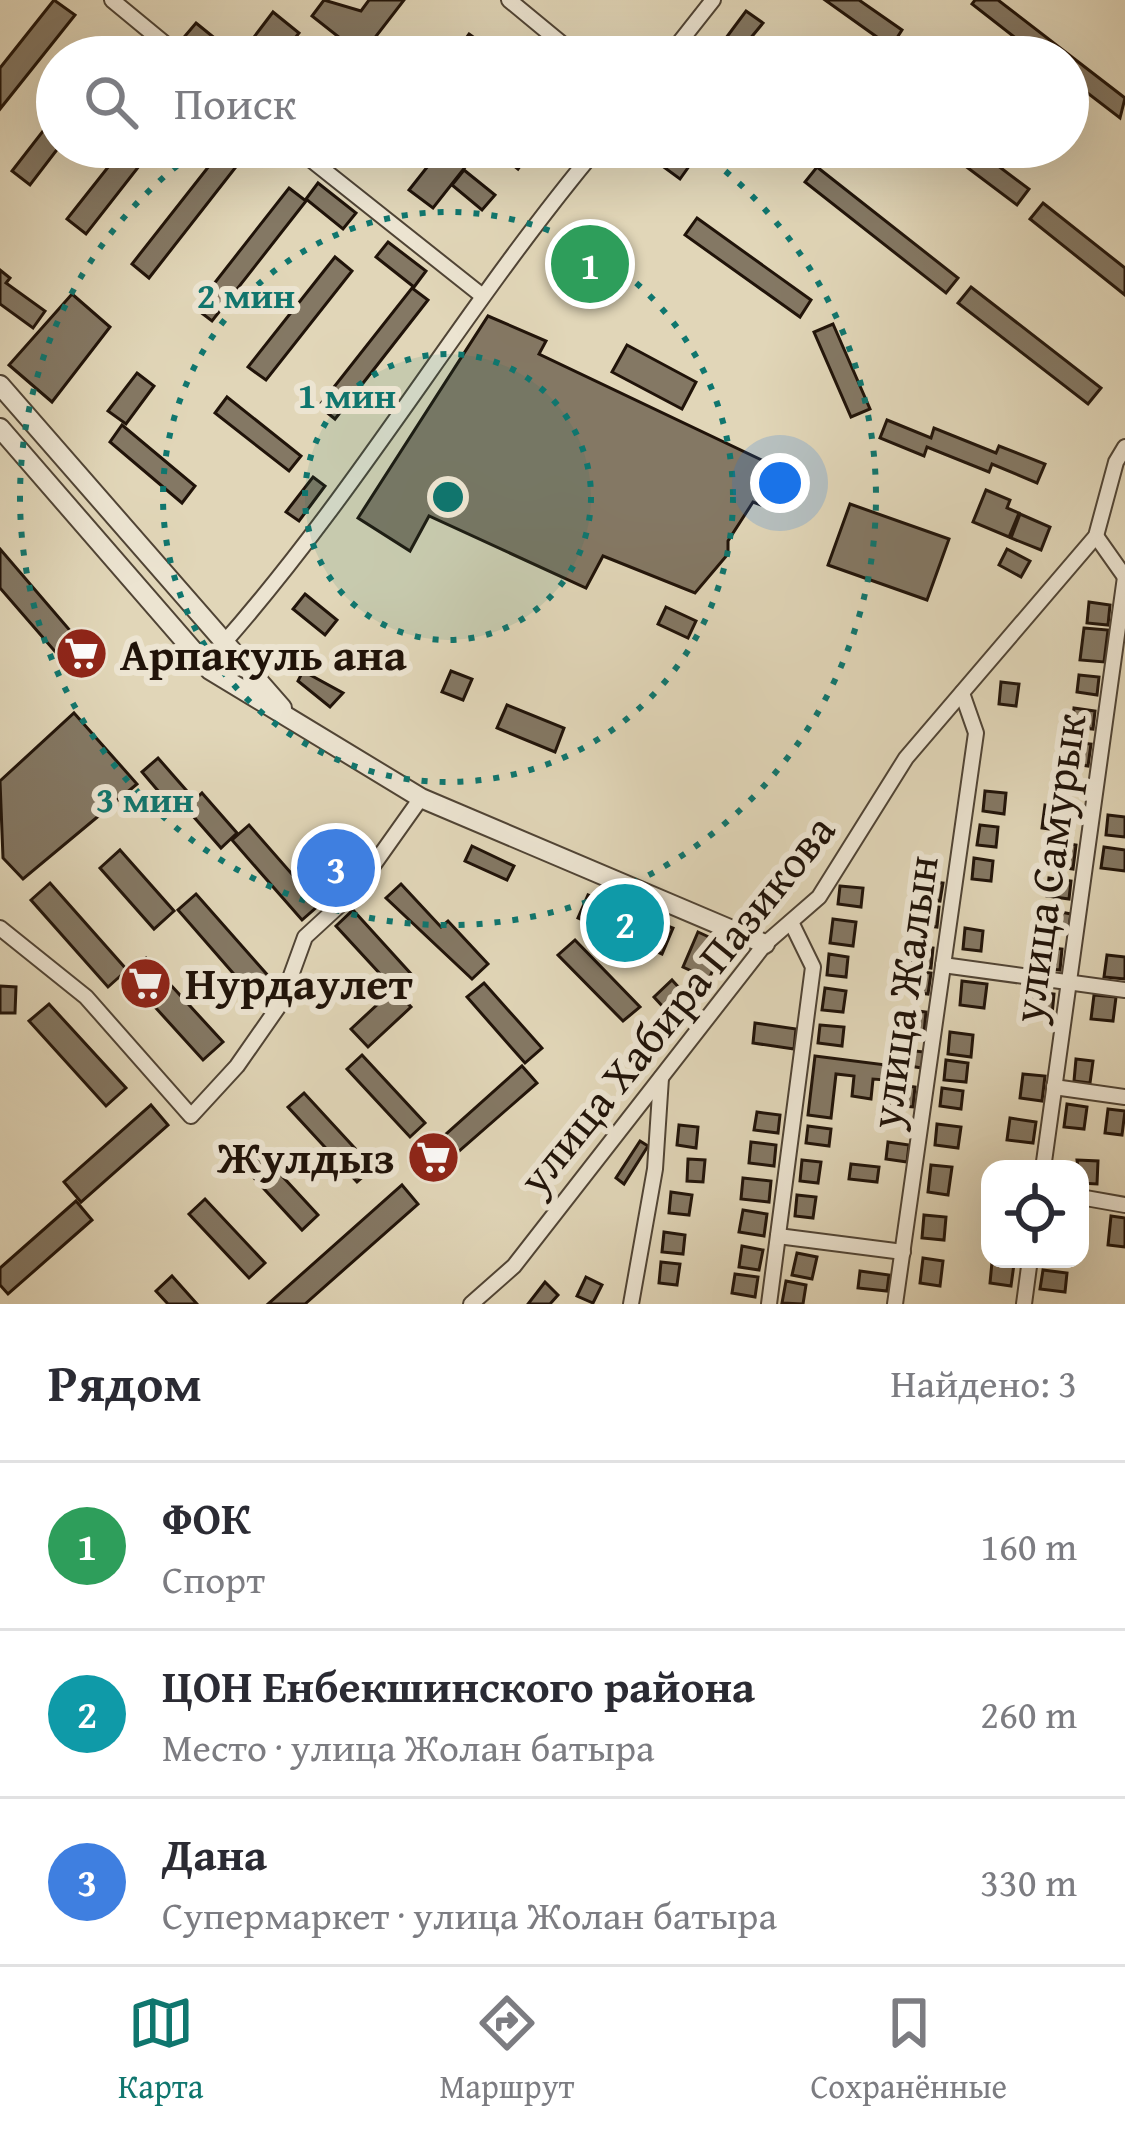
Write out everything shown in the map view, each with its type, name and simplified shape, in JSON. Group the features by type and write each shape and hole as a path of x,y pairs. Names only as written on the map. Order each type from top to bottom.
{"street":[{"path":"112,0 156,36"},
{"path":"509,0 553,36"},
{"path":"685,36 713,0"},
{"path":"321,168 480,294"},
{"path":"223,645 290,568 480,294 581,168"},
{"path":"0,385 223,645 302,729"},
{"path":"0,428 201,662 302,729 421,798 765,944"},
{"name":"улица Хабира Пазикова","path":"471,1304 514,1266 765,944 819,897 906,758 1096,536 1125,447"},
{"name":"улица Самурык","path":"1044,1160 1117,691 1125,577 1096,536"},
{"name":"улица Жалын","path":"896,1304 976,734 962,693"},
{"path":"0,928 86,997 191,1116 272,1018 305,937 355,891 421,798"},
{"path":"769,1304 813,967 791,922"},
{"path":"944,965 1125,990"},
{"path":"631,1304 655,1169 661,1078"},
{"path":"1054,1087 1125,1097"},
{"path":"1089,1199 1125,1205"},
{"path":"778,1236 903,1252"},
{"path":"1024,1304 1029,1268"}],"building":[{"path":"54,0 75,15 58,36 36,36 36,64 0,109 0,68"},
{"path":"324,0 361,11 369,0 404,0 376,36 337,36 312,16"},
{"path":"825,0 859,0 902,30 898,36 876,36"},
{"path":"998,0 1045,36 1013,36 972,4"},
{"path":"746,11 763,23 752,36 727,36"},
{"path":"273,12 299,33 297,36 255,36"},
{"path":"196,23 212,36 185,36"},
{"path":"1089,70 1125,98 1120,118 1089,94"},
{"path":"36,140 36,168 43,168 30,185 12,171"},
{"path":"107,168 138,168 86,234 67,219"},
{"path":"207,168 235,168 149,278 132,264"},
{"path":"426,168 464,168 433,208 409,190"},
{"path":"665,168 688,168 680,179"},
{"path":"818,168 958,278 946,293 805,182"},
{"path":"968,168 1001,168 1029,189 1017,205"},
{"path":"464,170 495,195 482,210 452,185"},
{"path":"318,183 356,213 343,229 306,199"},
{"path":"289,188 306,201 212,321 195,308"},
{"path":"1043,203 1125,268 1125,295 1030,219"},
{"path":"697,218 811,300 800,317 685,235"},
{"path":"591,225 628,253 589,304 552,275"},
{"path":"388,242 426,271 414,287 376,257"},
{"path":"335,257 352,271 266,380 248,367"},
{"path":"0,270 10,278 6,283 45,311 33,328 0,304"},
{"path":"971,287 1101,388 1088,404 958,303"},
{"path":"412,288 428,300 335,419 319,406"},
{"path":"72,294 110,327 52,402 9,365"},
{"path":"488,316 546,341 539,354 791,474 784,487 777,484 766,507 753,502 728,541 728,554 695,593 603,556 586,588 429,516 410,551 358,518"},
{"path":"833,324 870,409 851,417 814,332"},
{"path":"627,345 696,382 682,409 612,372"},
{"path":"137,373 154,386 126,424 108,411"},
{"path":"227,397 301,456 289,471 215,413"},
{"path":"887,420 931,438 934,428 996,453 999,446 1045,464 1037,483 992,464 989,472 927,447 924,456 880,438"},
{"path":"122,425 195,486 182,503 110,442"},
{"path":"313,477 325,486 299,521 286,512"},
{"path":"986,490 1010,500 1007,508 1019,513 1009,537 973,522"},
{"path":"850,504 949,539 927,600 828,565"},
{"path":"1020,514 1050,527 1041,550 1011,538"},
{"path":"0,549 97,662 78,678 0,588"},
{"path":"1007,549 1030,561 1021,577 999,565"},
{"path":"305,594 337,620 325,635 293,609"},
{"path":"1089,602 1110,605 1108,625 1087,623"},
{"path":"666,607 696,621 688,638 658,624"},
{"path":"1084,628 1108,630 1104,662 1080,660"},
{"path":"303,671 343,693 330,707 298,681"},
{"path":"451,671 472,679 463,700 442,692"},
{"path":"1079,675 1099,677 1097,695 1077,692"},
{"path":"1001,682 1019,684 1016,706 999,704"},
{"path":"507,705 564,728 555,752 497,728"},
{"path":"1074,708 1095,711 1093,729 1072,727"},
{"path":"74,713 137,784 23,879 3,858 0,781"},
{"path":"1070,742 1091,744 1088,766 1067,763"},
{"path":"158,758 193,798 177,813 142,772"},
{"path":"985,791 1006,793 1004,814 983,811"},
{"path":"202,793 237,833 221,848 186,808"},
{"path":"1045,805 1067,808 1064,831 1042,828"},
{"path":"1108,815 1125,817 1125,837 1106,835"},
{"path":"249,825 319,905 302,920 232,840"},
{"path":"980,825 998,827 996,847 977,845"},
{"path":"1055,842 1076,845 1073,869 1052,866"},
{"path":"472,846 514,866 507,880 465,861"},
{"path":"1104,847 1125,850 1125,871 1101,868"},
{"path":"120,850 174,911 154,929 100,868"},
{"path":"974,858 993,861 991,881 972,879"},
{"path":"1049,878 1071,881 1069,899 1047,896"},
{"path":"918,880 943,883 940,901 916,898"},
{"path":"50,883 127,970 108,987 31,900"},
{"path":"401,884 441,927 448,921 488,964 472,979 386,898"},
{"path":"840,886 863,888 861,907 838,904"},
{"path":"196,894 271,979 253,996 178,910"},
{"path":"588,895 673,928 662,954 578,918"},
{"path":"920,905 939,907 937,927 918,925"},
{"path":"353,910 412,975 395,990 411,1007 368,1047 351,1029 394,989 336,926"},
{"path":"1050,910 1071,914 1068,932 1047,929"},
{"path":"833,919 856,922 853,946 830,943"},
{"path":"965,928 983,931 981,951 963,949"},
{"path":"698,932 724,944 709,979 683,967"},
{"path":"575,940 640,1007 623,1021 558,955"},
{"path":"915,945 933,948 931,968 912,966"},
{"path":"1043,947 1062,949 1060,970 1040,968"},
{"path":"829,954 848,957 846,977 827,975"},
{"path":"1107,955 1125,957 1125,979 1104,977"},
{"path":"146,958 223,1042 203,1060 126,975"},
{"path":"904,970 931,973 928,994 901,991"},
{"path":"672,980 693,1003 675,1020 654,997"},
{"path":"962,981 987,984 984,1008 960,1005"},
{"path":"484,983 542,1048 525,1063 467,997"},
{"path":"0,986 16,987 15,1013 0,1013"},
{"path":"825,988 846,991 843,1012 822,1010"},
{"path":"1030,991 1054,994 1052,1015 1027,1012"},
{"path":"1094,995 1116,997 1113,1021 1091,1019"},
{"path":"49,1004 126,1088 106,1106 29,1021"},
{"path":"903,1009 926,1012 924,1033 900,1030"},
{"path":"755,1023 796,1029 794,1049 753,1043"},
{"path":"820,1025 844,1027 842,1046 818,1043"},
{"path":"950,1032 973,1035 971,1057 948,1054"},
{"path":"898,1049 924,1052 922,1068 896,1064"},
{"path":"362,1055 425,1123 410,1137 347,1069"},
{"path":"815,1056 886,1065 885,1080 873,1079 871,1099 852,1096 854,1076 836,1074 831,1118 808,1115"},
{"path":"1076,1059 1093,1061 1090,1083 1074,1081"},
{"path":"946,1060 968,1063 966,1082 944,1080"},
{"path":"522,1066 537,1083 449,1160 435,1144"},
{"path":"1023,1074 1045,1076 1042,1101 1020,1098"},
{"path":"893,1084 915,1087 913,1107 890,1105"},
{"path":"942,1088 963,1091 961,1109 940,1106"},
{"path":"304,1093 373,1168 357,1182 288,1107"},
{"path":"1067,1104 1087,1107 1084,1129 1064,1127"},
{"path":"151,1105 168,1125 81,1202 64,1182"},
{"path":"1108,1109 1125,1111 1122,1135 1105,1133"},
{"path":"757,1112 780,1115 778,1133 754,1130"},
{"path":"1010,1118 1036,1122 1033,1143 1007,1140"},
{"path":"937,1124 961,1127 958,1148 935,1145"},
{"path":"679,1125 698,1127 696,1148 677,1145"},
{"path":"808,1126 831,1129 829,1146 806,1143"},
{"path":"640,1141 648,1146 624,1184 616,1178"},
{"path":"751,1142 776,1145 774,1166 749,1163"},
{"path":"888,1142 909,1145 907,1162 886,1159"},
{"path":"259,1151 318,1215 302,1230 243,1166"},
{"path":"688,1159 705,1160 703,1182 687,1181"},
{"path":"802,1160 821,1162 818,1183 800,1181"},
{"path":"1089,1161 1098,1161 1097,1184 1089,1184"},
{"path":"851,1164 879,1167 877,1182 849,1179"},
{"path":"931,1165 952,1167 948,1195 928,1192"},
{"path":"743,1178 771,1181 769,1202 741,1199"},
{"path":"402,1185 418,1204 305,1304 268,1304"},
{"path":"671,1192 692,1195 689,1215 669,1213"},
{"path":"797,1195 816,1197 813,1218 795,1216"},
{"path":"205,1199 265,1263 249,1278 189,1214"},
{"path":"76,1201 92,1220 8,1294 0,1285 0,1268"},
{"path":"743,1210 767,1214 764,1236 739,1232"},
{"path":"924,1215 946,1217 944,1240 922,1238"},
{"path":"1111,1216 1125,1218 1125,1247 1108,1245"},
{"path":"664,1232 685,1235 683,1254 662,1252"},
{"path":"742,1246 763,1250 759,1270 739,1267"},
{"path":"797,1253 817,1257 812,1279 792,1275"},
{"path":"923,1258 943,1261 940,1286 920,1283"},
{"path":"661,1262 680,1264 677,1285 659,1283"},
{"path":"991,1268 1013,1268 1011,1286 990,1283"},
{"path":"1043,1270 1067,1273 1065,1292 1040,1289"},
{"path":"860,1271 889,1275 887,1291 858,1288"},
{"path":"735,1274 758,1277 755,1297 732,1293"},
{"path":"172,1276 197,1304 168,1304 156,1291"},
{"path":"586,1277 602,1285 593,1303 577,1296"},
{"path":"786,1281 806,1285 803,1304 782,1303"},
{"path":"545,1282 558,1295 550,1304 528,1304"}],"place":[{"name":"ФОК","path":"590,264"},
{"name":"Арпакуль ана","path":"81,654"},
{"name":"Дана","path":"336,868"},
{"name":"ЦОН Енбекшинского района","path":"625,923"},
{"name":"Нурдаулет","path":"146,983"},
{"name":"Жулдыз","path":"434,1157"}]}
